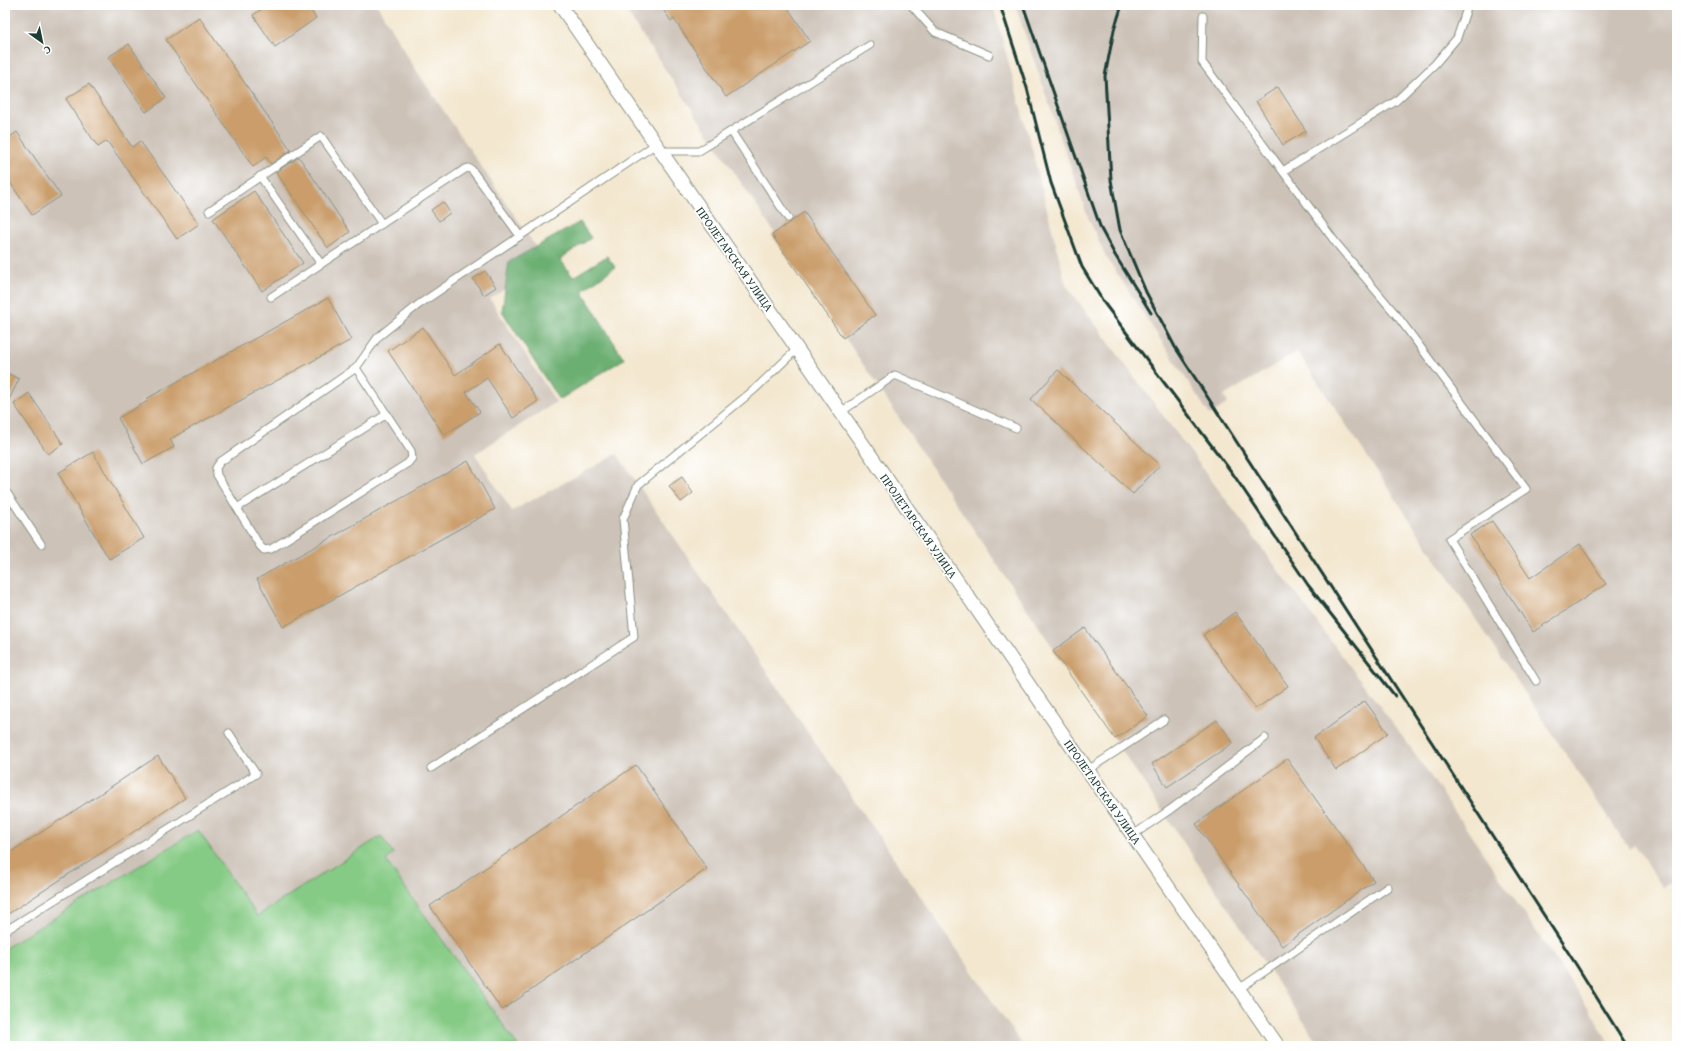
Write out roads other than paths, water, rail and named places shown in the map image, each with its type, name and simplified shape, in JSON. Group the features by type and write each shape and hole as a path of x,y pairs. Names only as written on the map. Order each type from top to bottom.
{"street":[{"name":"ПРОЛЕТАРСКАЯ УЛИЦА","path":"560,5 1278,1046"}],"lane":[{"path":"911,5 935,32 989,55"},
{"path":"1283,171 1396,101 1436,64 1457,38 1468,5"},
{"path":"1203,16 1202,62 1336,243 1398,317 1526,489 1448,539 1536,681"},
{"path":"356,368 411,451 412,458 408,463 376,484 271,549 264,550 260,546 217,475 216,468 220,462 356,368 378,337 418,305 520,236 659,148 699,151 870,45"},
{"path":"731,131 788,218"},
{"path":"209,211 321,136 382,224"},
{"path":"271,297 468,168 472,170 520,236"},
{"path":"260,176 321,264"},
{"path":"431,768 634,637 623,519 638,485 755,389 797,349"},
{"path":"841,412 895,375 1016,428"},
{"path":"237,508 387,414"},
{"path":"5,490 41,544"},
{"path":"1088,770 1164,720"},
{"path":"5,931 256,774 229,733"},
{"path":"1133,835 1171,809 1265,738"},
{"path":"1239,990 1388,887"}],"railway":[{"path":"1000,5 1027,88 1051,183 1082,267 1104,303 1233,474 1308,585 1395,696"},
{"path":"1023,5 1101,229 1115,255 1151,313"},
{"path":"1122,5 1114,30 1105,76 1111,180 1120,230 1146,292 1175,347 1577,966 1627,1046"}]}
